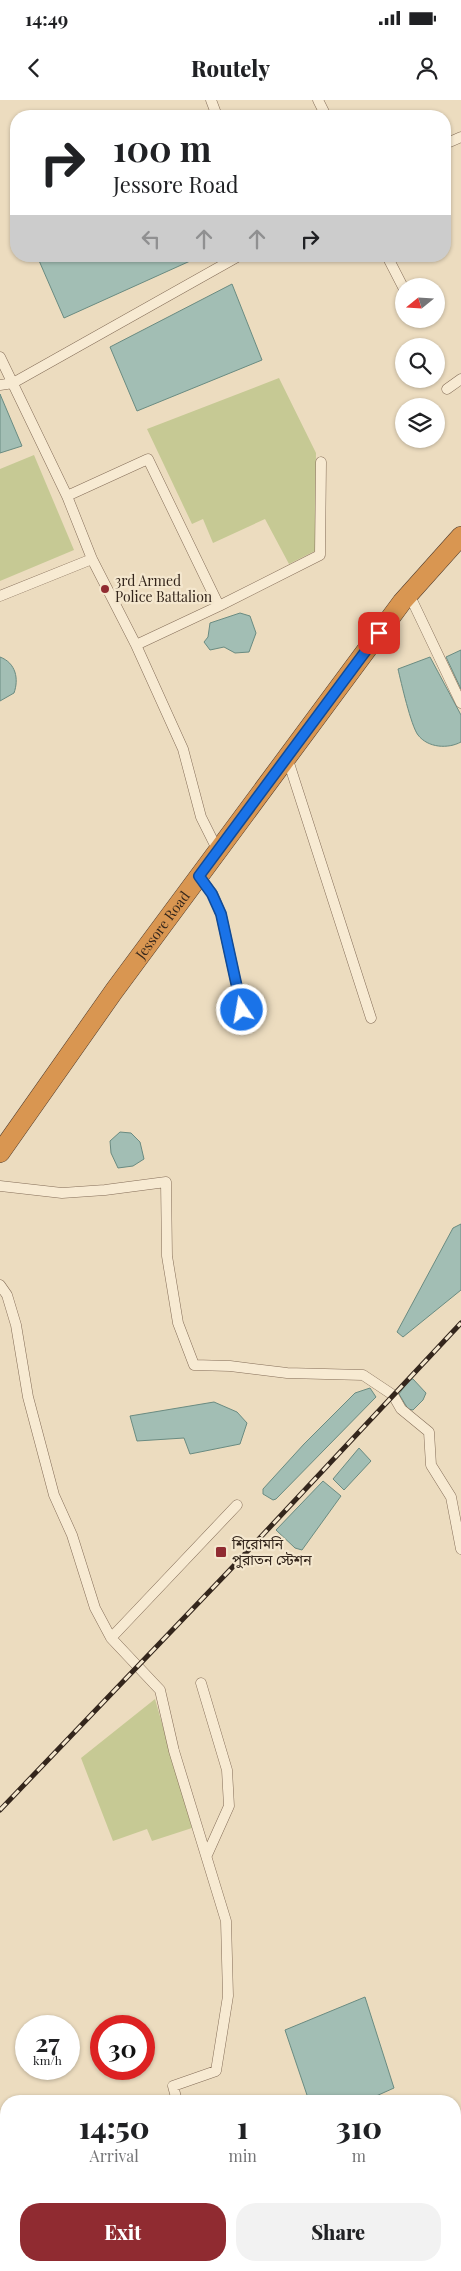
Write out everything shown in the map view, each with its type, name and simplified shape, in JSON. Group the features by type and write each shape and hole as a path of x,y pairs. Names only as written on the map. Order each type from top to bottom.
{"highway":[{"name":"Jessore Road","path":"0,1153 199,876 409,594 461,536"}],"street":[{"path":"0,385 13,383 228,262"},
{"path":"390,262 398,278"},
{"path":"0,358 66,496 92,559 136,645 183,749 201,817 218,851"},
{"path":"447,389 461,378"},
{"path":"66,496 148,459 219,606"},
{"path":"136,645 320,555 321,462"},
{"path":"0,596 92,559"},
{"path":"409,594 461,703"},
{"path":"288,757 371,1018"},
{"path":"199,876 212,894 221,914 242,1010"},
{"path":"0,1186 62,1192 105,1190 166,1182 167,1256 178,1323 194,1365 230,1366 286,1373 363,1375 392,1395 401,1409 429,1432 431,1465 451,1497 461,1549"},
{"path":"0,1285 7,1295 16,1325 28,1397 54,1496 72,1535 95,1608 111,1638 160,1690 174,1751 226,1921 228,1996 216,2072 174,2086 176,2095"},
{"path":"111,1638 237,1506"},
{"path":"201,1683 228,1770 229,1806 207,1855"}],"green space":[{"path":"279,378 316,453 315,551 289,564 265,519 213,543 203,519 192,524 147,429"},
{"path":"34,455 74,550 0,581 0,469"},
{"path":"155,1699 192,1828 152,1841 147,1829 113,1841 81,1758"}],"water":[{"path":"40,262 188,262 64,318"},
{"path":"232,284 262,360 137,411 110,347"},
{"path":"0,394 22,446 0,453"},
{"path":"240,613 250,616 256,633 249,652 235,653 224,647 210,650 204,642 208,637 210,623"},
{"path":"461,650 461,689 446,657"},
{"path":"0,657 13,667 16,682 14,693 0,701"},
{"path":"430,657 461,715 461,742 450,746 438,746 427,743 418,735 409,714 398,669"},
{"path":"120,1132 131,1133 140,1142 144,1159 133,1166 118,1168 111,1153 110,1141"},
{"path":"461,1224 461,1290 403,1337 397,1332 453,1228"},
{"path":"410,1379 413,1379 426,1393 423,1400 413,1410 408,1409 399,1394"},
{"path":"370,1388 376,1397 276,1499 273,1500 263,1494 263,1489 304,1444 355,1393"},
{"path":"214,1402 237,1412 247,1423 240,1444 190,1454 184,1438 137,1441 130,1416"},
{"path":"359,1448 371,1461 344,1490 333,1479"},
{"path":"323,1481 341,1496 302,1550 295,1548 276,1530"},
{"path":"365,1997 394,2088 378,2095 307,2095 285,2030"}],"railway":[{"path":"0,1810 227,1573 461,1323"}],"place":[{"name":"3rd Armed Police Battalion","path":"105,589"},
{"name":"শিরোমনি পুরাতন স্টেশন","path":"221,1552"}],"route":[{"path":"242,1010 221,914 212,894 199,876 379,633"}]}
